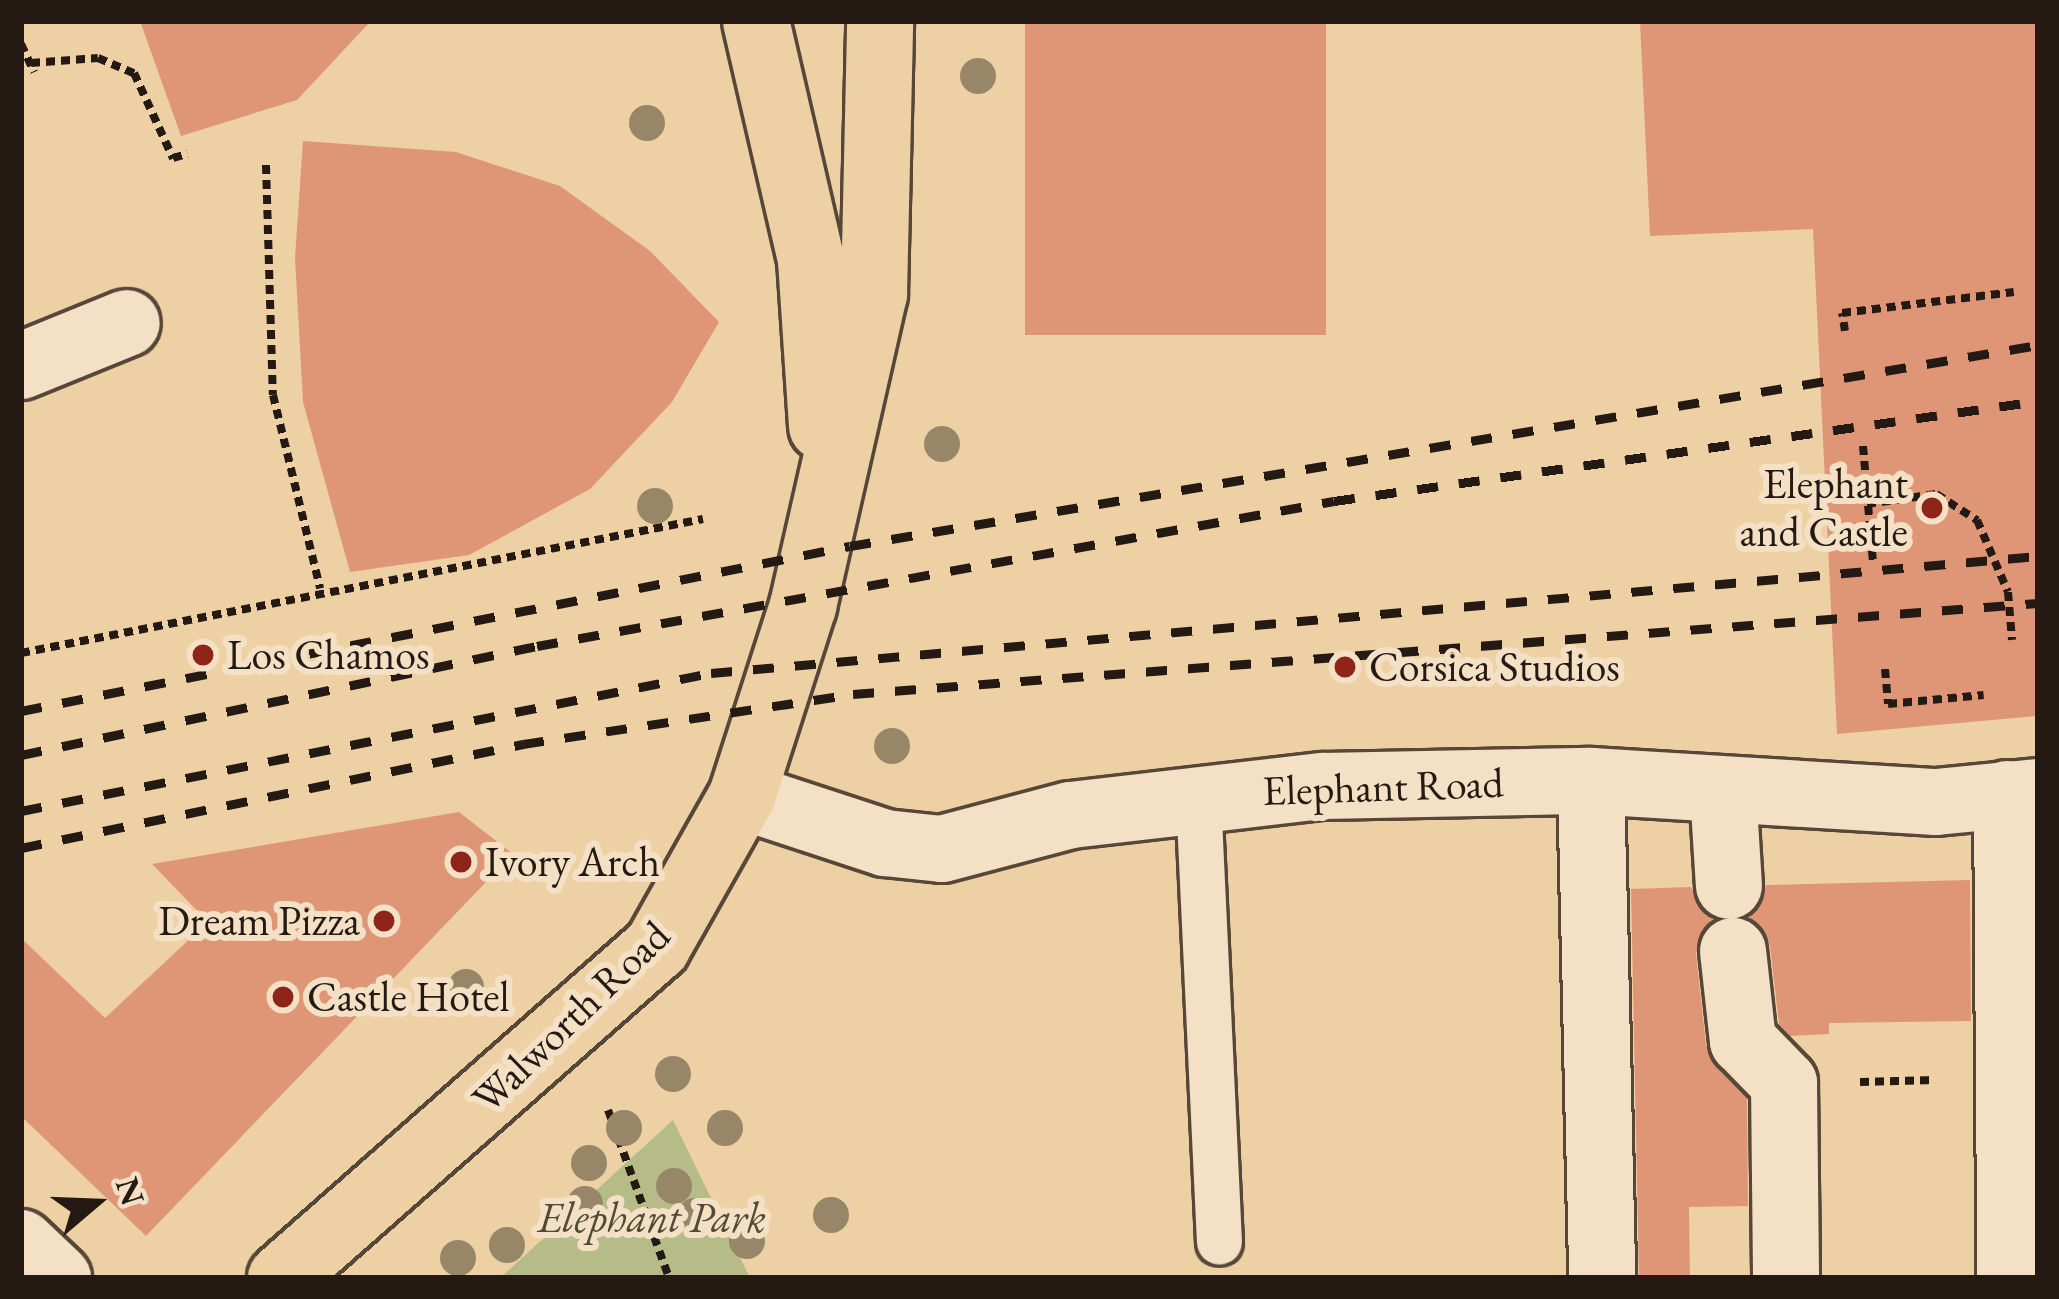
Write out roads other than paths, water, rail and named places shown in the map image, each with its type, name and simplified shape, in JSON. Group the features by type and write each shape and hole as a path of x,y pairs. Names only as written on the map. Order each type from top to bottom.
{"main road":[{"name":"Walworth Road","path":"756,21 811,260 826,484"},
{"name":"Walworth Road","path":"288,1276 657,947 742,796 803,607 826,484 874,294 880,21"}],"street":[{"path":"21,366 127,322"},
{"path":"1591,781 1602,1278"},
{"name":"Elephant Road","path":"742,796 828,826 942,849 1198,796 1591,781 1723,791 2022,793"},
{"path":"1723,791 1729,886"},
{"path":"2010,1278 2009,1078 2022,793"},
{"path":"1733,951 1742,1040 1784,1083 1786,1278"},
{"path":"21,1243 58,1278"}],"lane":[{"path":"1198,796 1219,1242"}],"railway":[{"path":"21,711 850,546 2038,345"},
{"path":"21,755 537,646 1334,501 2038,401"},
{"path":"21,811 711,673 2038,556"},
{"path":"21,848 523,744 853,694 2038,603"}],"place":[{"name":"Elephant and Castle","path":"1932,508"},
{"name":"Los Chamos","path":"203,655"},
{"name":"Corsica Studios","path":"1345,667"},
{"name":"Ivory Arch","path":"461,862"},
{"name":"Dream Pizza","path":"384,921"},
{"name":"Castle Hotel","path":"283,997"}],"park label":[{"name":"Elephant Park","path":"652,1218"}]}
